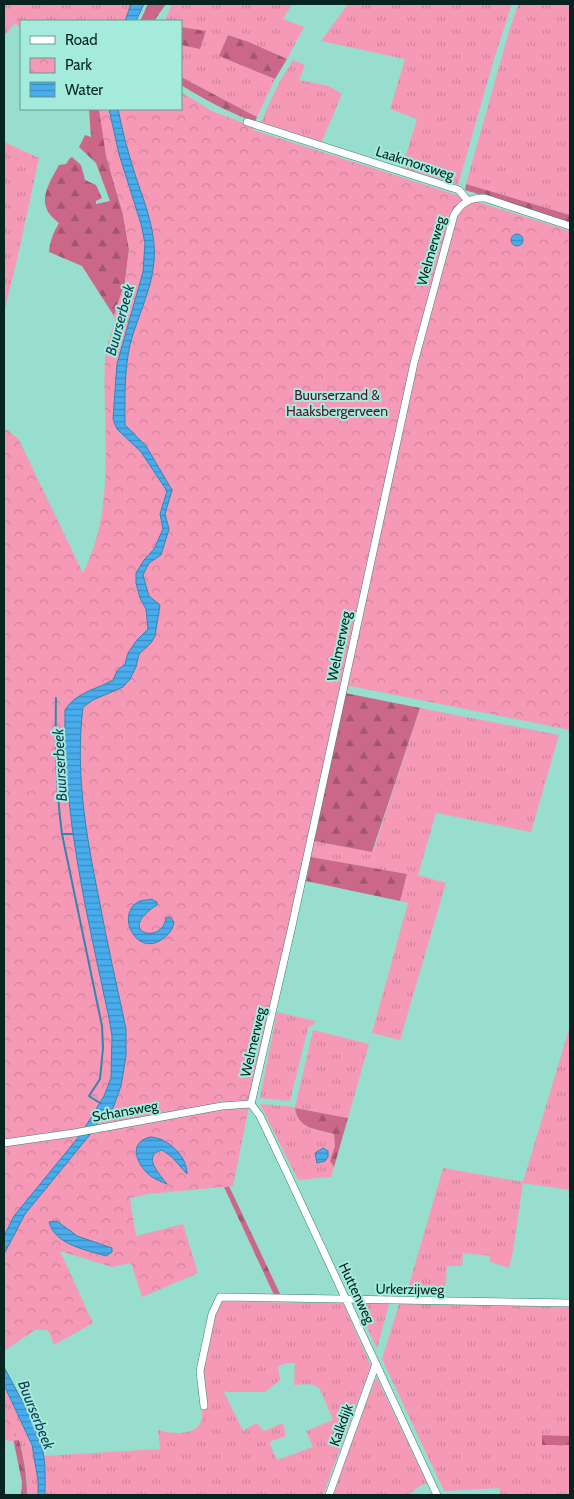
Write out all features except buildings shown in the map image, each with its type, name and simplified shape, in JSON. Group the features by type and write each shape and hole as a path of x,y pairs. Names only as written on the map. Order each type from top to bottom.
{"street":[{"name":"Laakmorsweg","path":"247,122 460,190 467,200"},
{"path":"467,200 484,198 570,226"},
{"name":"Welmerweg","path":"251,1104 294,918 414,363 454,215 457,209 467,200"},
{"name":"Schansweg","path":"4,1143 79,1132 222,1106 251,1104"},
{"name":"Huttenweg","path":"251,1104 260,1116 437,1495"},
{"name":"Urkerzijweg","path":"204,1406 200,1371 212,1314 220,1297 347,1301 570,1303"},
{"name":"Kalkdijk","path":"329,1495 376,1364"}],"green space":[{"path":"4,4 131,4 125,20 20,20 20,28 15,23 4,36"},
{"path":"148,4 166,4 155,20 140,20"},
{"path":"172,4 292,4 283,19 304,27 287,59 228,35 220,56 275,79 257,117 182,78 182,45 199,48 206,32 182,27 182,20 165,20"},
{"path":"348,4 512,4 494,59 458,185 402,168 417,119 390,109 405,59 321,41"},
{"path":"518,4 570,4 570,215 466,184"},
{"path":"182,27 206,31 200,49 182,45"},
{"path":"228,35 287,59 275,79 219,56"},
{"path":"293,60 305,65 299,80 329,86 342,94 321,143 260,124 279,83"},
{"path":"182,78 257,117 255,122 235,114 182,86"},
{"name":"Buurserzand & Haaksbergerveen","path":"182,93 212,111 254,127 253,130 570,231 570,730 350,686 349,688 340,686 302,871 250,1101 233,1186 148,1194 130,1198 136,1236 183,1224 198,1273 142,1297 131,1263 112,1267 60,1251 93,1323 54,1345 48,1330 35,1330 4,1351 4,427 19,440 83,573 94,548 104,495 106,468 105,360 115,321 114,316 125,282 129,249 123,214 106,156 99,110 182,110"},
{"path":"89,110 99,110 111,173 123,214 129,249 125,282 114,316 82,266 49,252 52,237 59,223 48,212 45,197 48,186 59,165 66,164 72,157 81,165 85,180 96,185 102,198 96,201 96,204 110,201 96,163 79,147 85,135 91,137"},
{"path":"4,142 39,158 4,313"},
{"path":"466,184 570,215 570,222 465,190"},
{"path":"345,693 420,708 372,852 314,841"},
{"path":"420,708 559,735 531,832 436,813 418,875 446,883 400,1040 372,1033 408,903 400,901 407,874 311,857 314,841 373,852"},
{"path":"311,857 407,874 400,901 306,881"},
{"path":"277,1012 315,1021 308,1028 289,1101 260,1098"},
{"path":"570,1026 570,1190 523,1183 509,1268 490,1262 490,1256 463,1253 462,1266 447,1266 445,1295 406,1295 443,1168 523,1182"},
{"path":"313,1030 369,1044 348,1118 295,1108 312,1129 334,1134 336,1141 331,1163 334,1167 331,1177 298,1180 260,1104 295,1107"},
{"path":"295,1108 348,1118 334,1167 330,1161 335,1146 334,1134 304,1124 297,1115"},
{"path":"229,1186 282,1298 275,1297 224,1187"},
{"path":"220,1302 343,1303 371,1366 323,1495 45,1495 46,1475 44,1456 160,1449 158,1430 182,1433 192,1431 200,1424 202,1408 198,1387 200,1367 214,1306","holes":["295,1363 294,1385 311,1385 320,1389 333,1420 306,1431 313,1447 277,1460 269,1442 286,1436 283,1423 264,1431 256,1423 243,1431 224,1392 265,1392 280,1380 278,1366"]},
{"path":"356,1303 389,1304 377,1349"},
{"path":"399,1304 570,1307 570,1436 543,1435 543,1445 570,1445 570,1495 501,1495 499,1488 444,1491 382,1359"},
{"path":"377,1378 427,1483 408,1495 331,1495 375,1380"},
{"path":"4,1385 33,1451 38,1479 38,1495 27,1495 24,1459 19,1440 4,1404"},
{"path":"4,1404 19,1440 4,1440"},
{"path":"542,1435 570,1436 570,1445 542,1445"},
{"path":"13,1438 19,1440 21,1447 26,1474 27,1495 21,1495 22,1482"}],"water":[{"path":"131,4 144,4 136,20 125,20"},
{"path":"109,110 118,110 129,154 148,214 154,249 153,272 128,355 125,385 125,425 146,446 172,490 165,514 169,529 161,555 149,563 143,575 149,596 160,605 155,636 151,643 139,654 136,667 130,679 123,687 93,700 83,707 81,731 81,779 86,827 126,1029 126,1056 121,1086 113,1108 98,1122 93,1131 25,1214 4,1254 4,1236 14,1216 81,1134 104,1096 111,1078 112,1036 85,903 72,827 65,750 65,710 80,695 113,680 117,671 125,664 128,653 148,629 146,609 140,598 136,583 136,573 154,549 163,529 160,514 167,491 141,452 117,429 113,419 117,364 143,272 145,243 119,154"},
{"path":"515,234 519,234 523,240 519,246 515,246 511,242 511,238"},
{"path":"151,899 157,902 157,905 145,914 140,922 140,928 144,932 157,932 163,927 166,918 170,917 174,922 173,927 164,938 154,943 145,943 137,939 132,932 129,915 132,907 140,901"},
{"path":"150,1137 163,1140 175,1149 184,1161 187,1174 172,1157 162,1150 153,1156 153,1161 157,1171 167,1184 147,1173 139,1162 136,1150 138,1144"},
{"path":"323,1148 328,1151 328,1157 325,1161 317,1163 315,1153"},
{"path":"57,1221 77,1236 112,1248 112,1252 106,1256 81,1249 65,1241 52,1230 49,1222"},
{"path":"4,1367 40,1441 45,1463 45,1495 38,1495 38,1480 32,1445 4,1385"}],"waterway":[{"name":"Buurserbeek","path":"56,698 56,766 62,834 73,834"},
{"path":"62,834 102,1026 103,1048 100,1079 89,1096 100,1103"}]}
